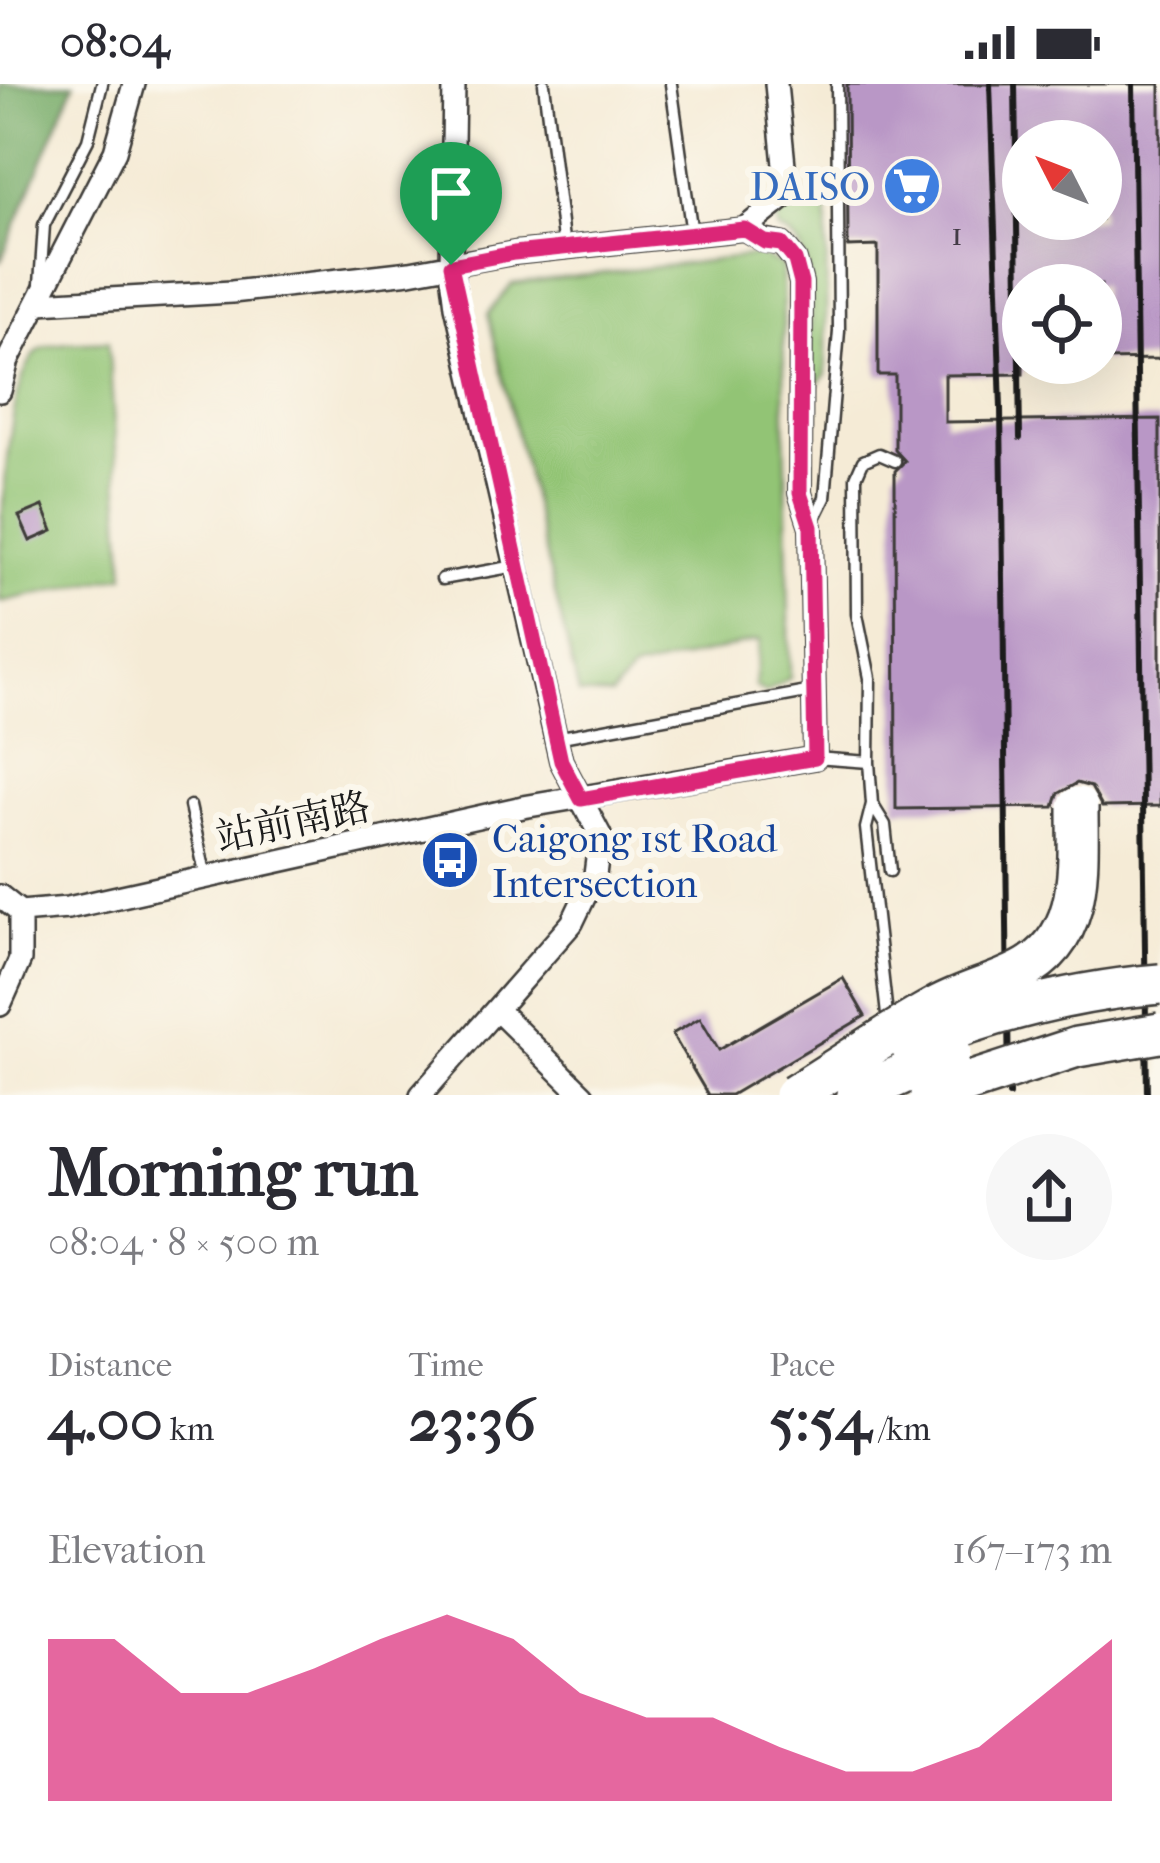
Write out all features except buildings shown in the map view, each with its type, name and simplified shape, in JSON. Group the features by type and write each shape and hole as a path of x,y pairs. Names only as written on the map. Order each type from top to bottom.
{"highway":[{"path":"794,1095 938,1006 1021,972 1047,953 1070,917 1076,894 1078,807"},
{"path":"840,1089 889,1054 969,1022 1050,1000 1160,984"},
{"path":"840,1089 966,1045 1087,1014 1160,1005"},
{"path":"930,1095 1077,1047 1160,1033"}],"street":[{"path":"0,391 8,360 116,151 134,84"},
{"path":"421,1095 549,954 586,899 602,849 561,761 451,265 454,84"},
{"path":"39,302 232,292 744,229 787,195 776,84"},
{"path":"744,229 765,242 782,244 795,260 801,283 800,493 811,527 815,758"},
{"name":"站前南路","path":"20,912 50,911 581,799 815,758"},
{"path":"0,896 20,912 20,960 0,1005"},
{"path":"497,1010 584,1095"},
{"path":"794,1095 840,1089 888,1024"}],"lane":[{"path":"39,302 44,225 88,140 102,84"},
{"path":"544,84 564,248"},
{"path":"671,84 692,234"},
{"path":"811,527 825,498 839,331 837,84"},
{"path":"888,1024 866,828 872,804 870,678 857,614 856,477 863,460 879,454 895,461"},
{"path":"442,579 516,566"},
{"path":"556,738 812,691"},
{"path":"815,758 869,762"},
{"path":"872,804 885,825 890,871"},
{"path":"190,806 206,877"}],"green space":[{"path":"0,84 74,84 0,263"},
{"path":"796,195 827,201 826,374 818,384 808,373 809,271 793,239 778,230 777,220"},
{"path":"759,255 782,266 790,678 765,693 755,686 760,640 632,671 611,696 579,694 488,314 512,284"},
{"path":"108,341 125,575 0,602 12,425 30,362 50,346"}],"railway":[{"path":"990,84 1001,408 1009,1095"},
{"path":"1015,84 1020,438"},
{"path":"1133,84 1147,1095"}],"place":[{"name":"DAISO","path":"912,186"},
{"name":"Caigong 1st Road Intersection","path":"450,860"}],"route":[{"path":"744,229 765,242 782,244 795,260 801,283 800,493 811,527 815,758 581,799 561,761 456,306 451,265 514,253 744,229"}]}
